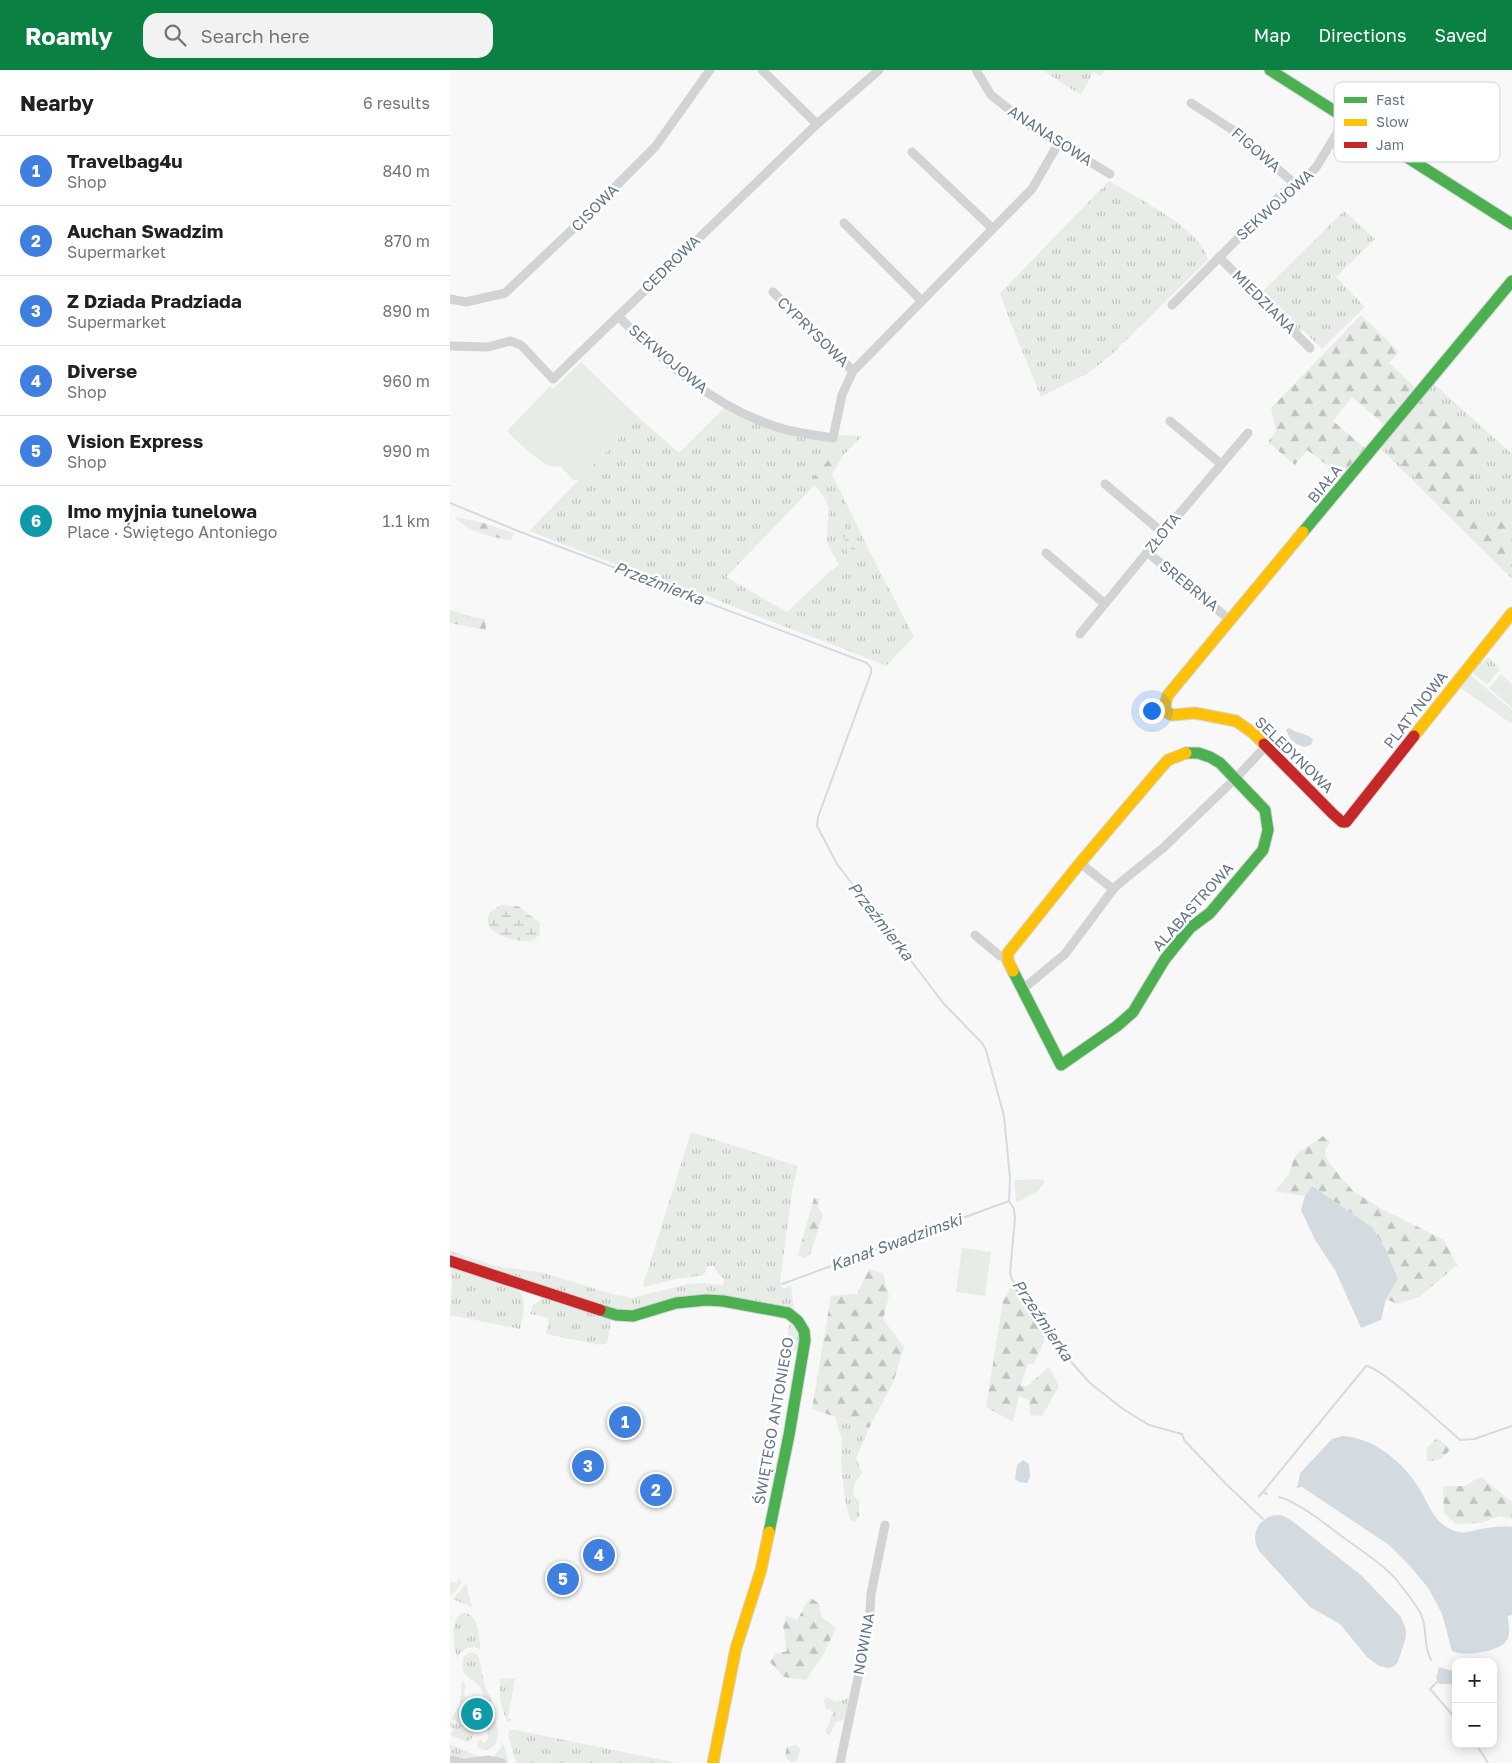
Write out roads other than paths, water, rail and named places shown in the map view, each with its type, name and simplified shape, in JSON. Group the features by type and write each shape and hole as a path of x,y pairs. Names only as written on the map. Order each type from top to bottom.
{"street":[{"name":"CISOWA","path":"450,300 466,302 505,293 575,227 655,147 710,70"},
{"path":"762,70 817,124"},
{"name":"CEDROWA","path":"450,346 488,347 510,341 516,342 552,379 817,124 879,70"},
{"name":"ANANASOWA","path":"976,70 995,99 1033,128 1110,174"},
{"path":"1270,70 1334,110"},
{"name":"FIGOWA","path":"1191,103 1245,138 1294,183"},
{"name":"SEKWOJOWA","path":"1172,305 1294,183 1310,174 1334,138"},
{"name":"CYPRYSOWA","path":"834,438 842,396 853,371 1032,189 1058,144"},
{"path":"912,152 993,229"},
{"path":"1415,162 1512,224"},
{"path":"844,223 922,301"},
{"name":"MIEDZIANA","path":"1218,257 1310,348"},
{"name":"BIAŁA","path":"1164,707 1168,695 1512,281"},
{"name":"CYPRYSOWA","path":"773,292 853,371"},
{"name":"SEKWOJOWA","path":"618,316 695,386 729,406 757,420 779,428 834,438"},
{"path":"1170,421 1222,464"},
{"name":"ZŁOTA","path":"1080,634 1163,532 1248,433"},
{"path":"1105,484 1163,532"},
{"name":"SREBRNA","path":"1147,552 1230,620"},
{"path":"1046,553 1105,604"},
{"name":"PLATYNOWA","path":"1342,822 1346,822 1512,613"},
{"name":"SELEDYNOWA","path":"1164,707 1166,712 1172,715 1195,713 1236,721 1253,732 1342,822"},
{"path":"1023,989 1065,954 1113,889 1163,848 1236,778 1266,746"},
{"name":"ALABASTROWA","path":"1186,753 1198,753 1215,760 1236,778 1265,810 1268,830 1263,850 1210,913 1190,928 1165,958 1133,1012 1117,1026 1061,1065 1008,957 1012,947 1080,863 1168,760 1186,753"},
{"path":"1080,863 1113,889"},
{"path":"975,935 1000,956 1008,957"},
{"name":"ŚWIĘTEGO ANTONIEGO","path":"450,1261 616,1315 633,1316 676,1303 717,1301 788,1313 798,1321 804,1331 805,1340 789,1435 761,1570 736,1648 713,1763"},
{"name":"NOWINA","path":"840,1763 869,1625 871,1594 885,1525"},
{"path":"450,1760 465,1763 488,1760 502,1763"}],"waterway":[{"name":"Przeźmierka","path":"450,503 518,531 867,663 871,668 871,673 818,817 817,826 837,864 944,1004 982,1043 986,1050 1004,1116 1010,1178 1009,1201 1014,1209 1015,1218 1010,1273 1012,1279 1057,1346 1090,1383 1123,1409 1149,1425 1182,1434 1184,1440 1263,1519"},
{"name":"Kanał Swadzimski","path":"782,1284 1009,1201"},
{"path":"1263,1492 1366,1366 1398,1386 1460,1440 1474,1439 1512,1426"},
{"name":"Przeźmierka","path":"1259,1496 1263,1492 1267,1494"},
{"name":"Przeźmierka","path":"1279,1497 1296,1504 1314,1515 1395,1578 1420,1612 1423,1619 1428,1654 1431,1660"},
{"name":"Przeźmierka","path":"1438,1681 1430,1689 1452,1714"},
{"name":"Przeźmierka","path":"1479,1748 1488,1763"}],"place":[{"name":"Travelbag4u","path":"625,1422"},
{"name":"Z Dziada Pradziada","path":"588,1466"},
{"name":"Auchan Swadzim","path":"656,1490"},
{"name":"Diverse","path":"599,1555"},
{"name":"Vision Express","path":"563,1579"},
{"name":"Imo myjnia tunelowa","path":"477,1714"}]}
